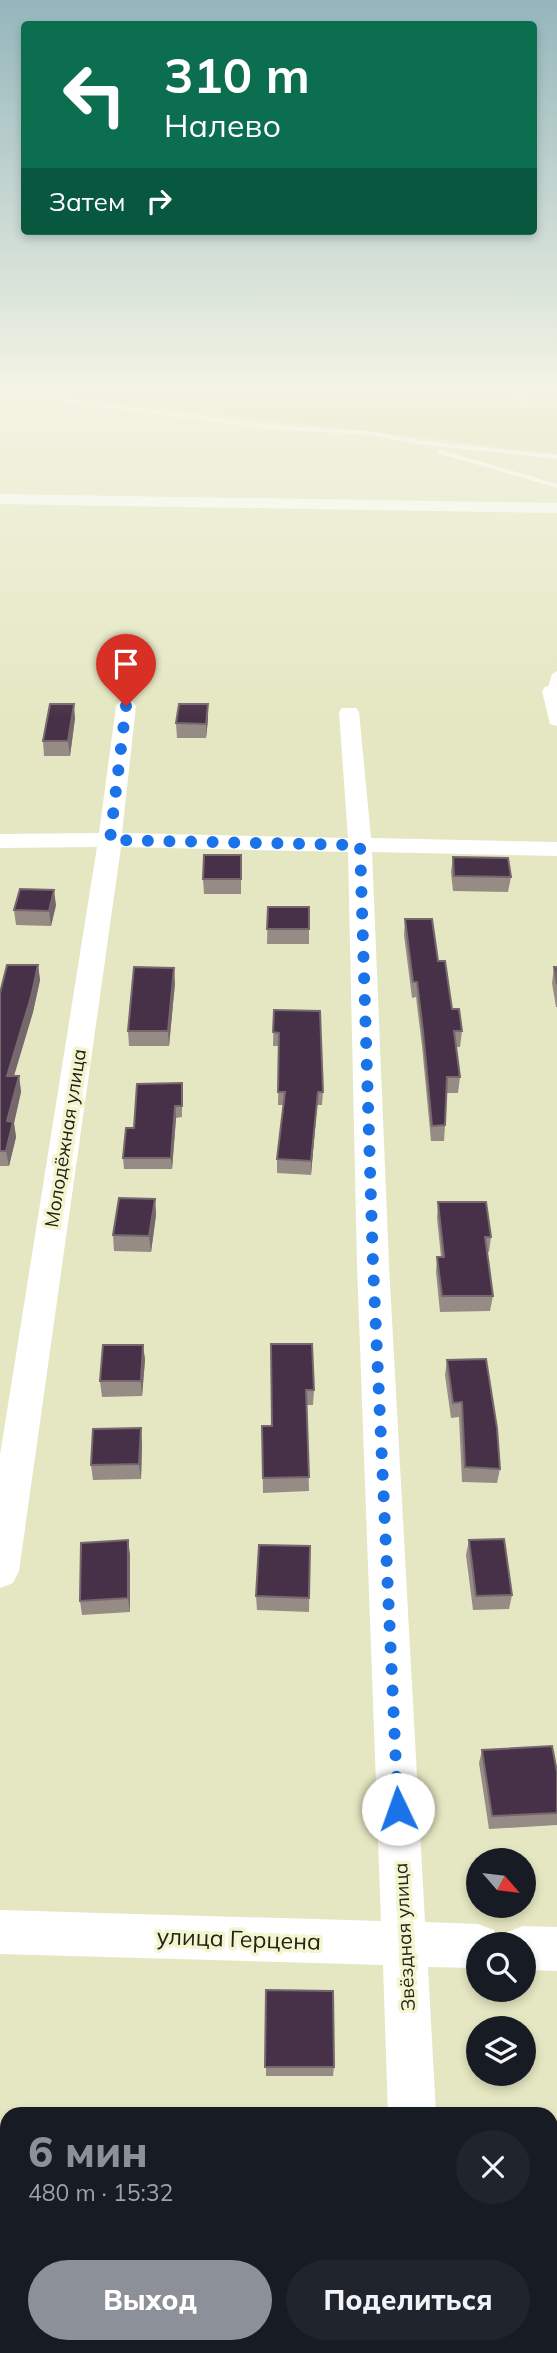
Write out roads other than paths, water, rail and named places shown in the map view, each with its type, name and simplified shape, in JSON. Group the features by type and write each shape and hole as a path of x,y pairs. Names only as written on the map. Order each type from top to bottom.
{"street":[{"path":"0,499 557,508"},
{"path":"554,682 557,720"},
{"name":"Молодёжная улица","path":"0,1570 110,840 126,706"},
{"name":"Звёздная улица","path":"349,712 360,845 373,1265 412,2107"},
{"path":"0,841 110,840 557,849"},
{"name":"улица Герцена","path":"0,1932 466,1946"},
{"path":"536,1948 557,1949"}]}
